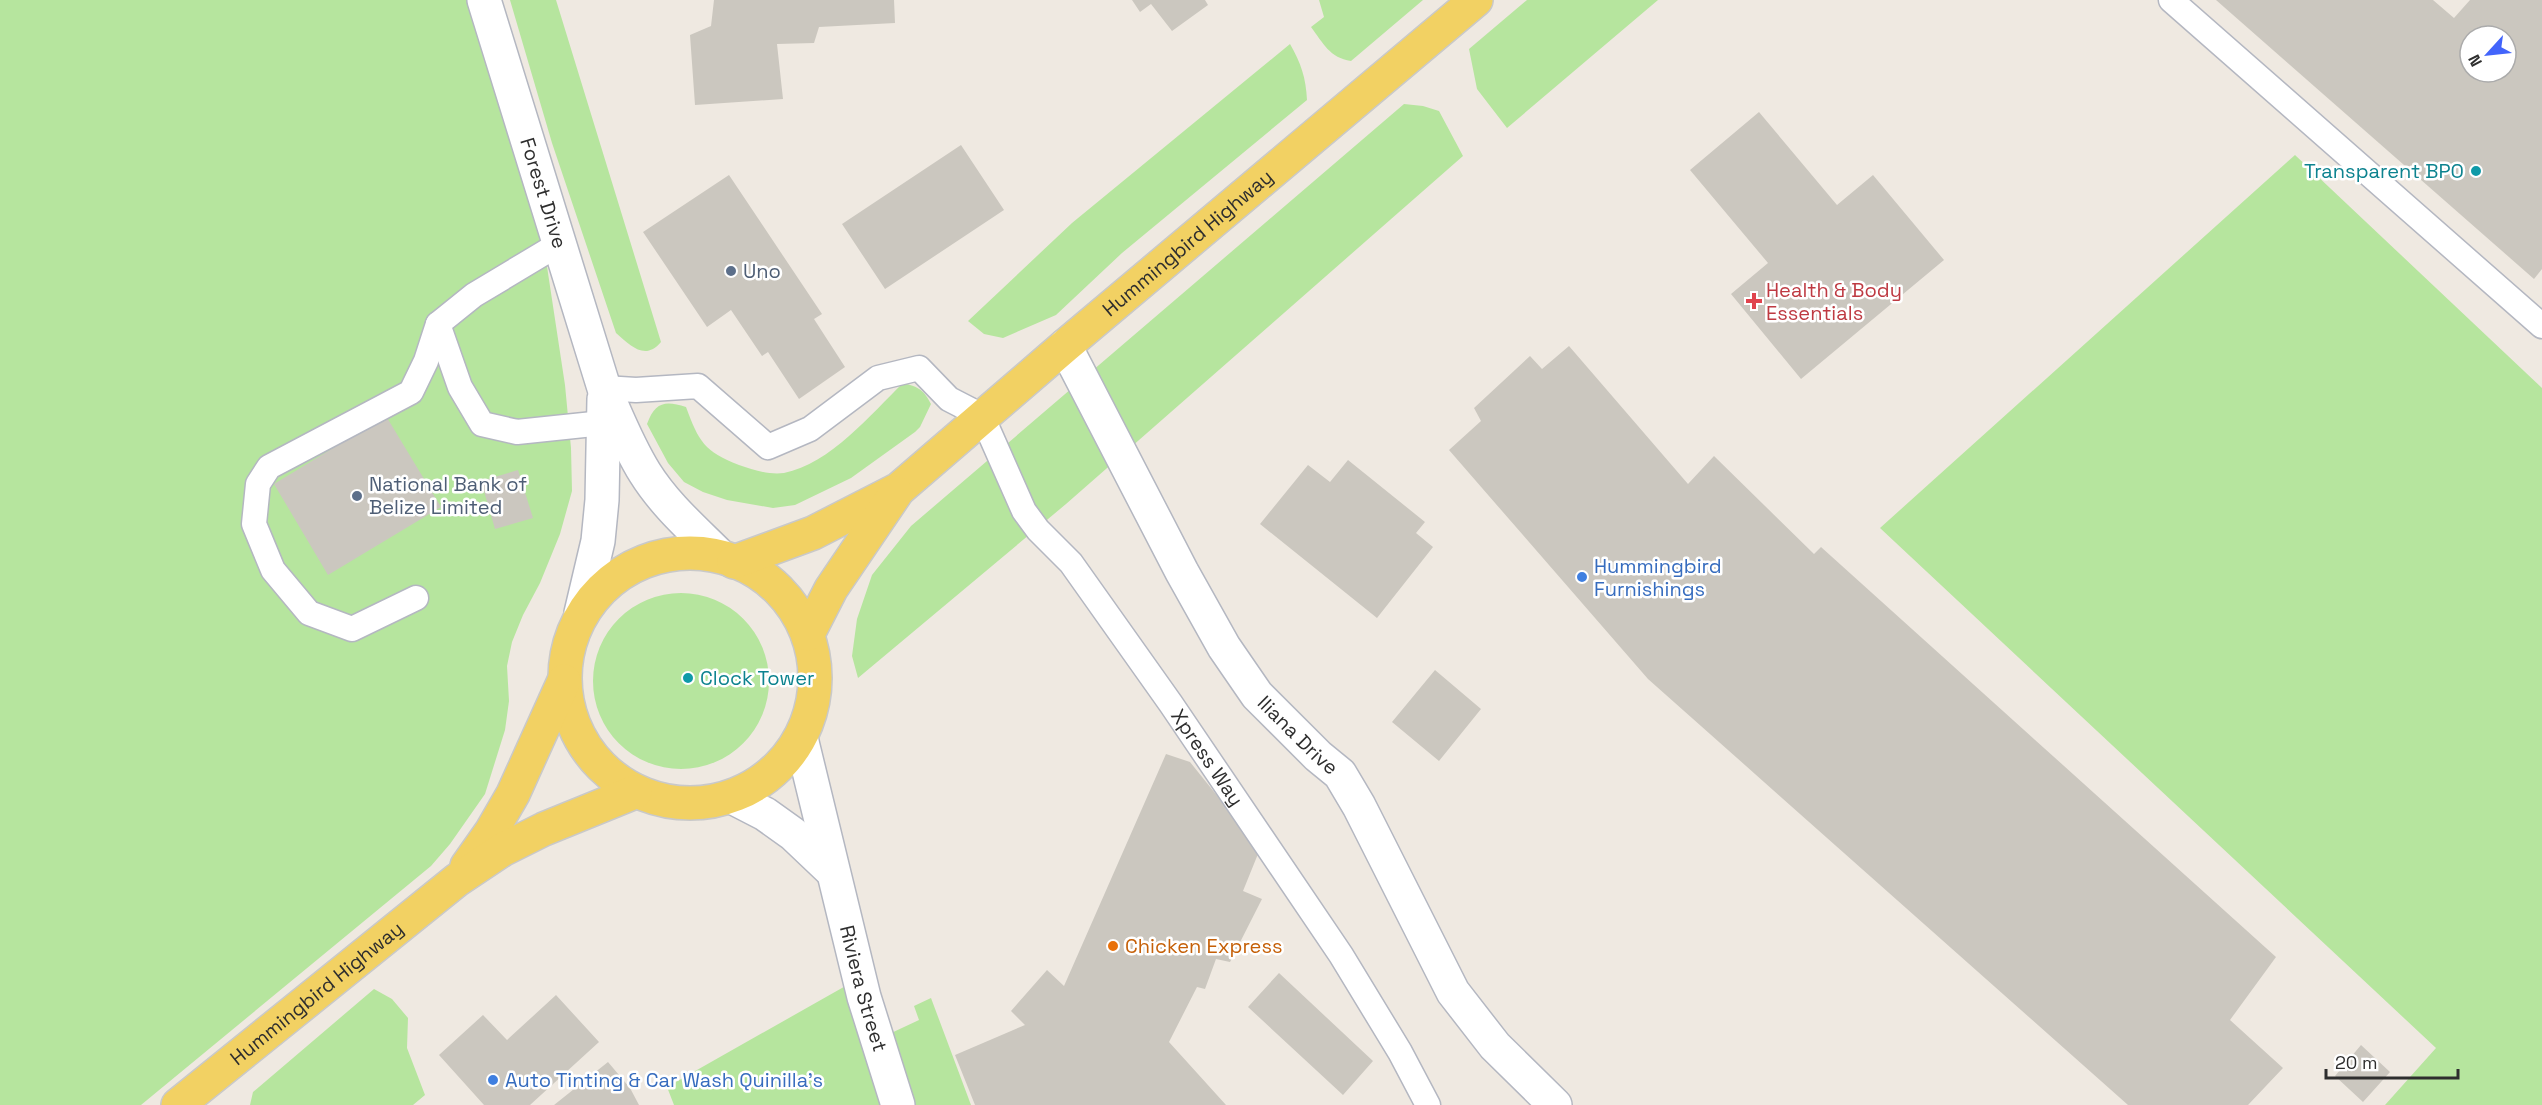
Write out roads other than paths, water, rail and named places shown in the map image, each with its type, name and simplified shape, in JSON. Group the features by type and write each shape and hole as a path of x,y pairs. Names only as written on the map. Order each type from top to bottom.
{"main road":[{"name":"Hummingbird Highway","path":"727,559 813,533 899,489 982,416 1476,0"},
{"name":"Hummingbird Highway","path":"808,634 831,589 899,489"},
{"path":"680,552 727,559 757,572 787,599 808,634 815,669 813,704 801,738 783,762 760,783 732,797 700,804 666,802 634,792 607,772 584,746 569,715 564,681 568,645 581,613 607,582 641,561 680,552"},
{"name":"Hummingbird Highway","path":"457,880 491,832 513,794 564,681"},
{"name":"Hummingbird Highway","path":"182,1104 457,880 502,850 544,828 634,792"}],"street":[{"name":"Forest Drive","path":"484,0 604,388 627,441 645,474 672,509 727,559"},
{"name":"Iliana Drive","path":"1065,346 1182,572 1224,647 1257,695 1318,756 1340,774 1359,806 1453,992 1495,1046 1555,1105"},
{"name":"Forest Drive","path":"581,613 598,541 602,500 604,388"},
{"name":"Riviera Street","path":"801,738 864,997 898,1105"},
{"path":"732,797 765,814 793,834 833,872"}],"lane":[{"path":"2171,0 2542,326"},
{"path":"416,598 352,629 309,613 273,570 254,524 258,484 269,467 411,393 426,361 438,324 474,296 559,244"},
{"path":"438,324 459,387 482,424 518,432 603,423"},
{"path":"604,388 636,390 698,386 768,447 810,429 878,378 919,368 949,399 982,416"},
{"name":"Xpress Way","path":"982,416 1024,511 1038,530 1071,563 1171,704 1341,955 1400,1052 1428,1105"}],"place":[{"name":"Transparent BPO","path":"2476,171"},
{"name":"Uno","path":"731,271"},
{"name":"Health & Body Essentials","path":"1754,301"},
{"name":"National Bank of Belize Limited","path":"357,496"},
{"name":"Hummingbird Furnishings","path":"1582,577"},
{"name":"Clock Tower","path":"688,678"},
{"name":"Chicken Express","path":"1113,946"},
{"name":"Auto Tinting & Car Wash Quinilla's","path":"493,1080"}]}
